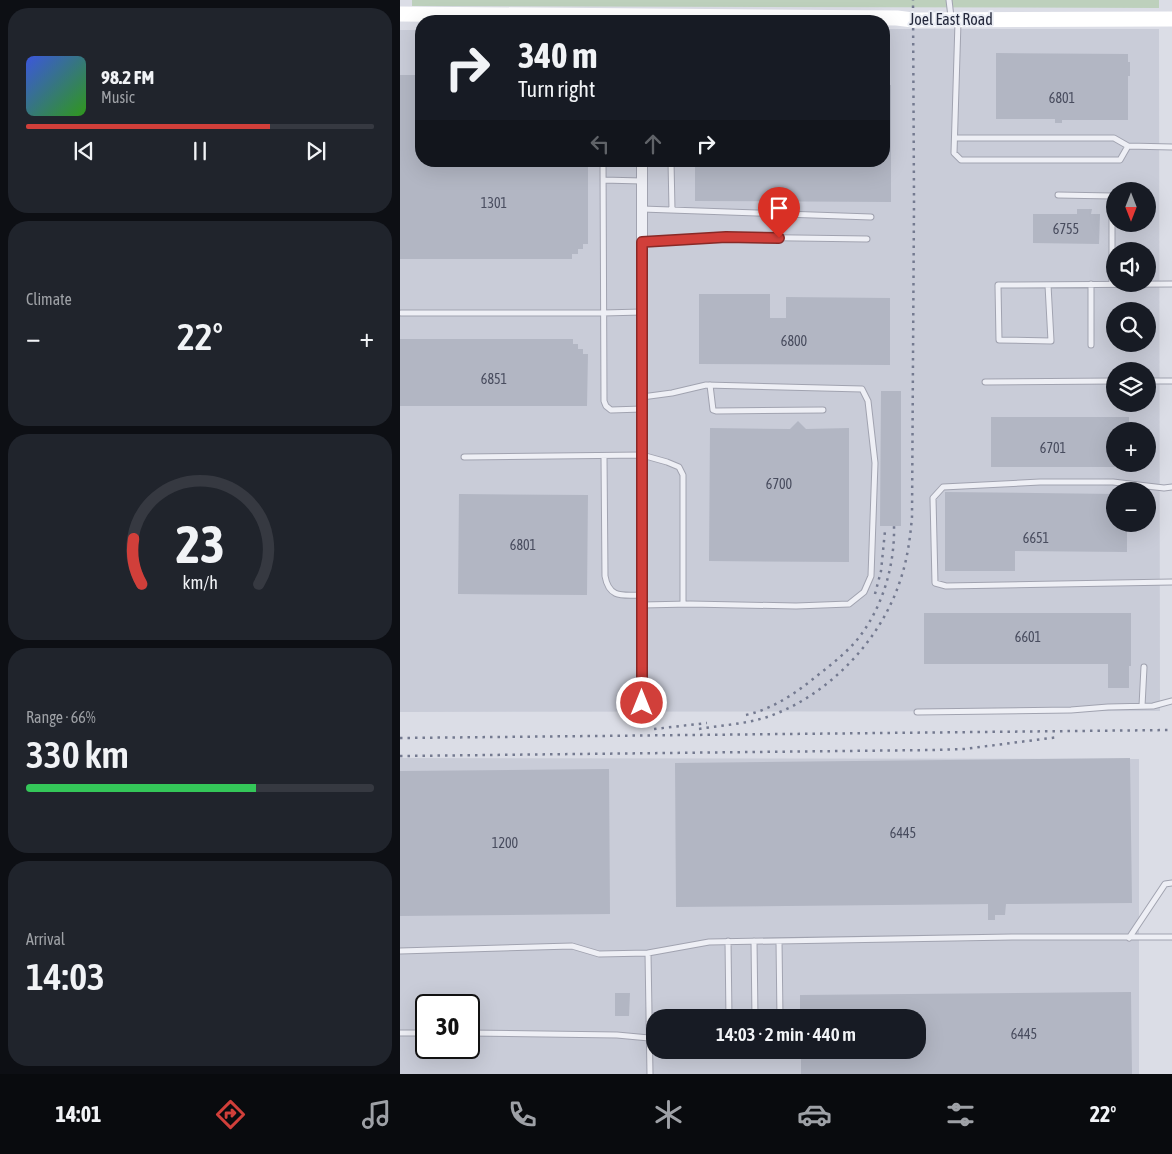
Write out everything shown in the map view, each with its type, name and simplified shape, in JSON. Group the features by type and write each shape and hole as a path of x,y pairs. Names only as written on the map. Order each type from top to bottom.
{"street":[{"name":"Joel East Road","path":"400,14 415,16"},
{"name":"Joel East Road","path":"890,20 1172,19"},
{"path":"642,167 642,703"}],"lane":[{"path":"949,0 954,19 954,152 960,160 1120,160 1128,146"},
{"path":"955,138 1114,138 1128,146 1172,147"},
{"path":"604,167 604,401 611,410 642,409"},
{"path":"671,167 672,210"},
{"path":"603,180 642,181"},
{"path":"1058,195 1112,196 1112,242"},
{"path":"642,209 871,218"},
{"path":"642,242 726,237 867,239"},
{"path":"1156,283 1172,284"},
{"path":"1091,284 1091,345"},
{"path":"1048,285 1051,341 999,340 998,285 1106,284"},
{"path":"402,313 642,312"},
{"path":"985,382 1106,381"},
{"path":"1156,381 1172,382"},
{"path":"604,456 605,576 607,587 611,591 619,595 642,600 683,604 796,606 849,604 864,592 871,576 875,463 868,401 862,389 706,385 672,393 642,396"},
{"path":"710,385 713,410 716,412 823,410"},
{"path":"464,457 642,455 679,467 683,475 683,604"},
{"path":"1172,487 1164,488 1113,482 1040,482 943,487 933,498 935,583 946,586 1172,582"},
{"path":"1142,706 1144,667"},
{"path":"917,712 1071,710 1153,706 1172,701"},
{"path":"1129,938 1165,884 1172,883"},
{"path":"400,951 572,946 599,954 648,952 709,942 1012,937 1172,938"},
{"path":"754,941 755,1009"},
{"path":"779,941 780,1009"},
{"path":"728,942 729,1009"},
{"path":"648,952 649,1009"},
{"path":"400,1033 415,1033"},
{"path":"480,1033 617,1035 646,1038"},
{"path":"650,1059 650,1074"}],"shaded area":[{"path":"890,29 1159,29 1160,711 400,712 400,30 415,30 415,167 890,167"},
{"path":"400,758 1139,759 1139,1074 400,1074"}],"green space":[{"path":"412,0 1159,0 1159,8 412,6"}],"building":[{"path":"996,53 1128,54 1130,76 1128,76 1128,120 1062,120 1062,123 1055,123 1055,119 996,119"},
{"path":"400,75 415,75 415,167 588,167 588,244 583,244 583,249 578,249 578,254 572,254 572,259 400,259"},
{"path":"891,85 891,202 695,201 695,167 890,167"},
{"path":"1077,209 1092,209 1091,214 1100,214 1099,244 1033,243 1033,214 1077,214"},
{"path":"699,294 770,294 770,318 786,318 786,297 890,298 890,365 699,364"},
{"path":"400,339 573,339 573,344 578,344 578,349 583,349 583,354 588,354 587,406 400,406"},
{"path":"881,391 901,391 901,526 880,526"},
{"path":"991,417 1129,417 1129,422 1106,422 1106,467 991,467"},
{"path":"798,421 806,429 849,428 849,562 709,561 710,428 790,429"},
{"path":"945,492 1106,494 1106,532 1127,532 1127,552 1015,551 1015,571 945,571"},
{"path":"459,494 588,495 587,595 458,594"},
{"path":"924,613 1131,613 1129,688 1108,688 1108,664 924,664"},
{"path":"1130,758 1132,903 1006,904 1005,915 995,915 995,920 988,920 988,904 676,907 675,763"},
{"path":"609,769 610,914 400,916 400,771"},
{"path":"1131,992 1132,1074 801,1074 801,1059 926,1059 926,1009 800,1009 800,995"},
{"path":"615,993 630,993 629,1016 615,1016"}],"railway":[{"path":"699,729 761,719 791,707 812,695 849,664 865,646 879,626 902,576 908,551 912,517 913,0"},
{"path":"746,715 765,709 790,696 830,665 856,641 873,616 885,587 892,556 894,526"},
{"path":"875,594 881,571 885,531"},
{"path":"654,729 707,723"},
{"path":"400,738 1172,730"},
{"path":"400,756 933,750 964,749 1059,737"}],"route":[{"path":"642,703 642,242 726,237 779,238"}]}
